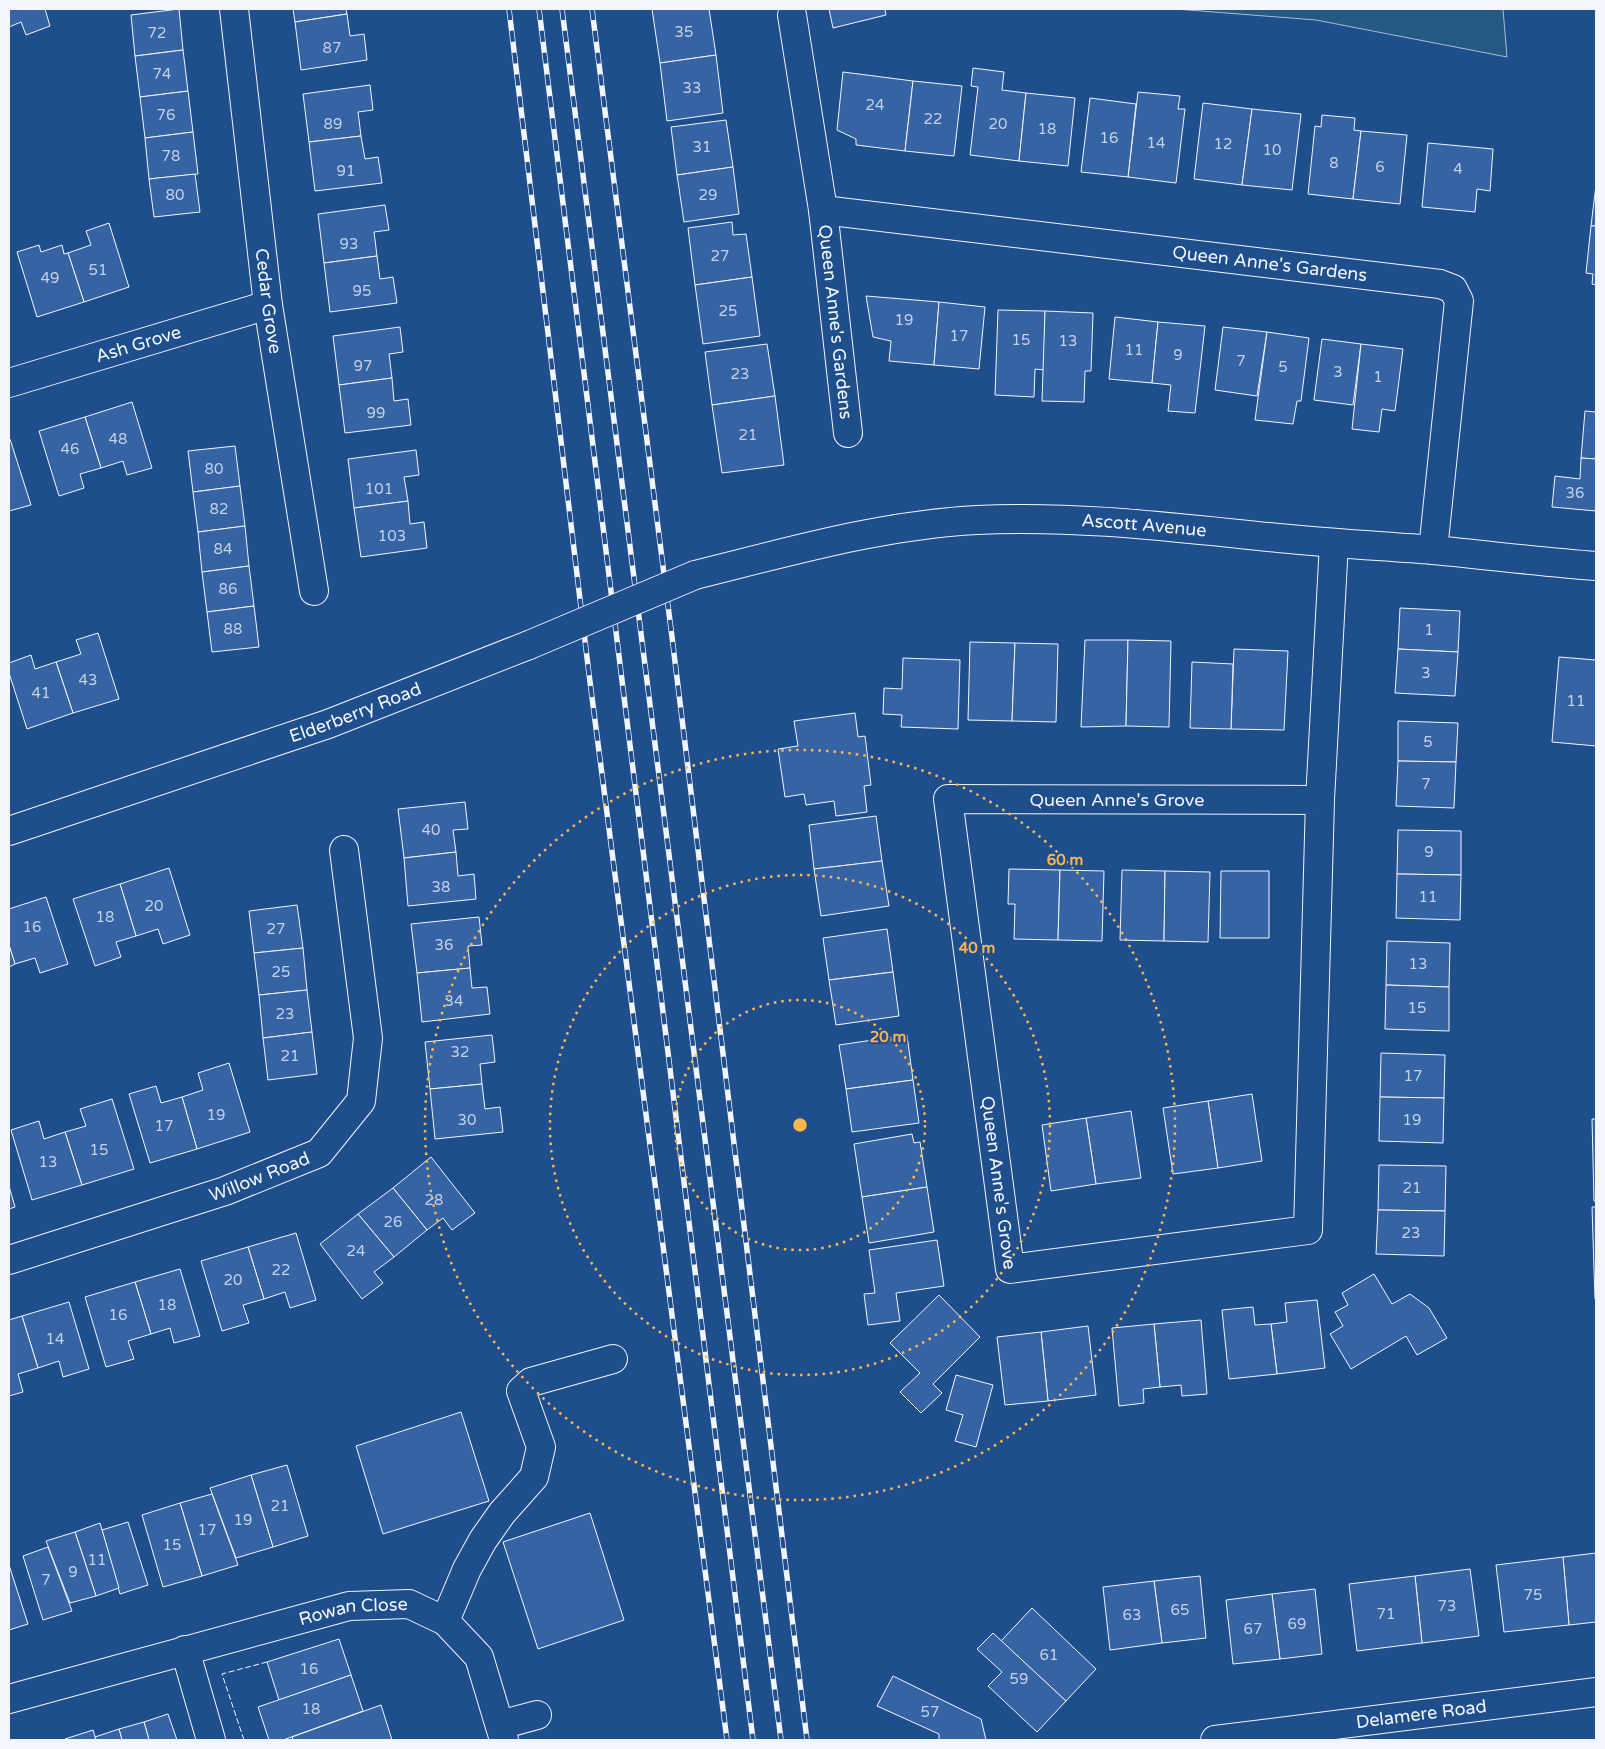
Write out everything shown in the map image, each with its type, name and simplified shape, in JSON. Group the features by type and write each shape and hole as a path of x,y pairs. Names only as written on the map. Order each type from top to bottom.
{"street":[{"name":"Cedar Grove","path":"234,9 268,305 314,591"},
{"name":"Queen Anne's Gardens","path":"792,15 823,210 848,433"},
{"name":"Queen Anne's Gardens","path":"823,210 1440,284 1454,289 1459,301 1433,550"},
{"name":"Ash Grove","path":"9,383 268,305"},
{"name":"Ascott Avenue","path":"695,575 845,538 904,528 975,520 1044,519 1142,525 1334,544 1433,550 1596,566"},
{"name":"Queen Anne's Grove","path":"1320,800 948,799 1010,1268 1308,1230 1320,800 1334,544"},
{"name":"Elderberry Road","path":"9,831 328,724 529,645 695,575"},
{"name":"Willow Road","path":"9,1260 225,1191 319,1153 361,1101 368,1038 344,850"},
{"path":"445,1620 467,1569 484,1540 502,1513 534,1477 541,1447 522,1391 531,1382 613,1359"},
{"name":"Rowan Close","path":"9,1700 349,1606 409,1604 445,1620 479,1657 502,1732"},
{"path":"185,1650 211,1740"},
{"name":"Delamere Road","path":"1215,1740 1596,1692"},
{"path":"502,1732 537,1715"}],"shaded area":[{"path":"1175,9 1503,9 1507,57 1316,20"}],"building":[{"path":"9,9 45,9 50,26 26,35 21,22 9,27"},
{"path":"179,9 183,50 135,56 131,15"},
{"path":"293,9 346,9 347,14 295,22"},
{"path":"652,9 709,9 716,55 660,63"},
{"path":"829,9 885,9 886,15 833,28"},
{"path":"347,14 350,36 364,34 367,60 301,70 295,22"},
{"path":"183,50 188,91 140,97 135,56"},
{"path":"716,55 723,113 667,121 660,63"},
{"path":"973,68 1004,72 1002,90 1026,93 1019,161 970,155 978,87 971,86"},
{"path":"843,72 913,81 905,151 856,145 856,139 837,130"},
{"path":"913,81 962,86 954,156 905,151"},
{"path":"370,85 373,110 358,112 361,136 309,142 303,94"},
{"path":"188,91 193,132 145,138 140,97"},
{"path":"1138,92 1180,96 1178,109 1185,109 1176,183 1128,177"},
{"path":"1026,93 1075,98 1068,166 1019,161"},
{"path":"1090,98 1136,104 1128,177 1081,172"},
{"path":"1203,103 1252,109 1242,185 1194,179"},
{"path":"1252,109 1301,114 1292,190 1242,185"},
{"path":"1322,115 1355,118 1354,130 1361,131 1353,199 1308,194 1315,126 1321,127"},
{"path":"726,120 733,167 677,175 671,127"},
{"path":"1361,131 1407,135 1400,204 1353,199"},
{"path":"193,132 198,174 149,179 145,138"},
{"path":"361,136 365,159 378,157 382,183 315,191 309,142"},
{"path":"1428,143 1493,149 1490,191 1477,189 1475,212 1422,207"},
{"path":"733,167 739,214 684,222 677,175"},
{"path":"195,174 200,212 154,217 149,179"},
{"path":"1596,185 1596,226 1591,226"},
{"path":"385,205 389,230 374,232 377,256 324,263 318,214"},
{"path":"732,222 733,235 746,234 752,277 695,285 688,228"},
{"path":"109,223 129,287 84,302 68,253 91,245 86,231"},
{"path":"1591,226 1596,226 1596,285 1592,284 1593,274 1586,273"},
{"path":"39,245 41,252 62,245 64,254 68,253 84,302 37,317 17,252"},
{"path":"377,256 380,279 393,277 397,303 330,312 324,263"},
{"path":"752,277 760,336 703,344 695,285"},
{"path":"866,296 939,302 934,365 889,361 891,341 873,337"},
{"path":"939,302 985,307 979,369 934,365"},
{"path":"998,310 1045,311 1044,370 1035,369 1034,397 995,395"},
{"path":"1045,311 1093,313 1091,371 1085,371 1084,402 1042,401"},
{"path":"1115,317 1158,322 1152,383 1109,379"},
{"path":"1158,322 1205,326 1195,413 1168,411 1171,385 1152,383"},
{"path":"400,327 403,352 389,354 392,378 339,385 333,336"},
{"path":"1223,327 1267,332 1257,396 1215,390"},
{"path":"1267,332 1309,338 1301,401 1297,401 1293,424 1255,420"},
{"path":"1322,339 1361,344 1353,405 1314,400"},
{"path":"767,344 775,396 712,405 705,352"},
{"path":"1361,344 1403,349 1395,411 1382,409 1379,432 1352,429"},
{"path":"392,378 394,401 408,399 411,425 345,433 339,385"},
{"path":"775,396 784,465 722,473 712,405"},
{"path":"132,402 152,468 127,475 123,461 101,468 85,417"},
{"path":"1585,411 1596,412 1596,459 1581,458"},
{"path":"85,417 101,468 80,474 84,488 59,496 39,431"},
{"path":"9,439 31,505 9,511"},
{"path":"235,446 240,486 193,492 188,451"},
{"path":"416,450 419,475 404,477 408,501 354,508 348,459"},
{"path":"1581,458 1596,459 1596,511 1552,507 1555,476 1580,479"},
{"path":"240,486 245,526 198,532 193,492"},
{"path":"408,501 410,524 424,522 427,548 361,557 354,508"},
{"path":"245,526 249,566 202,572 198,532"},
{"path":"249,566 254,606 207,612 202,572"},
{"path":"254,606 259,647 212,652 207,612"},
{"path":"1400,608 1460,611 1458,652 1398,649"},
{"path":"98,633 119,699 73,713 56,662 81,654 76,640"},
{"path":"1085,640 1128,640 1126,726 1081,727"},
{"path":"1128,640 1171,641 1169,727 1126,726"},
{"path":"970,642 1015,643 1012,721 968,720"},
{"path":"1015,643 1058,644 1056,722 1012,721"},
{"path":"1234,649 1288,651 1284,730 1231,729"},
{"path":"1398,649 1458,652 1455,696 1395,693"},
{"path":"31,655 35,669 56,662 73,713 27,729 9,673 9,663"},
{"path":"1559,657 1596,660 1596,746 1552,742"},
{"path":"903,658 960,660 958,729 901,727 902,715 883,714 884,688 902,689"},
{"path":"1192,662 1233,664 1231,729 1190,728"},
{"path":"855,713 858,737 865,736 871,785 864,786 867,812 836,816 834,801 806,805 804,794 785,797 778,749 798,746 794,721"},
{"path":"1398,721 1458,723 1456,762 1398,761"},
{"path":"1398,761 1456,762 1454,808 1396,806"},
{"path":"465,802 468,829 453,830 456,852 404,858 398,809"},
{"path":"876,816 882,861 814,869 809,825"},
{"path":"1398,830 1461,831 1461,875 1397,874"},
{"path":"456,852 458,876 474,874 476,899 408,906 404,858"},
{"path":"882,861 889,906 821,916 814,869"},
{"path":"169,868 190,935 163,944 158,929 136,936 120,884"},
{"path":"1009,869 1060,870 1058,940 1014,939 1015,904 1008,904"},
{"path":"1060,870 1104,871 1102,941 1058,940"},
{"path":"1122,870 1165,871 1164,941 1120,940"},
{"path":"1165,871 1210,872 1208,942 1164,941"},
{"path":"1221,871 1269,871 1269,938 1220,938"},
{"path":"1397,874 1461,875 1460,920 1396,918"},
{"path":"120,884 136,936 116,942 121,957 95,966 73,899"},
{"path":"46,897 68,964 40,973 35,958 15,964 9,945 9,909"},
{"path":"297,905 303,948 254,953 249,911"},
{"path":"479,917 482,945 468,946 470,968 417,973 411,924"},
{"path":"887,929 893,972 829,980 823,938"},
{"path":"1387,941 1450,943 1449,987 1386,985"},
{"path":"9,945 15,964 9,967"},
{"path":"303,948 307,990 259,995 254,953"},
{"path":"470,968 472,988 487,987 490,1014 422,1022 417,973"},
{"path":"893,972 899,1016 836,1025 829,980"},
{"path":"1386,985 1449,987 1449,1031 1385,1029"},
{"path":"307,990 312,1032 263,1038 259,995"},
{"path":"312,1032 317,1074 268,1080 263,1038"},
{"path":"492,1035 495,1062 480,1064 482,1084 430,1089 425,1042"},
{"path":"907,1035 913,1080 846,1089 839,1045"},
{"path":"1381,1053 1445,1055 1444,1098 1380,1097"},
{"path":"229,1063 250,1132 197,1149 182,1097 203,1090 198,1073"},
{"path":"913,1080 919,1123 852,1132 846,1089"},
{"path":"482,1084 485,1109 500,1107 503,1132 435,1139 430,1089"},
{"path":"156,1086 161,1103 182,1097 197,1149 150,1163 129,1094"},
{"path":"1252,1094 1262,1161 1218,1168 1208,1101"},
{"path":"1380,1097 1444,1098 1443,1143 1379,1141"},
{"path":"112,1099 134,1169 82,1185 65,1132 86,1126 80,1109"},
{"path":"1208,1101 1218,1168 1173,1174 1163,1108"},
{"path":"1131,1111 1141,1178 1096,1184 1086,1118"},
{"path":"1086,1118 1096,1184 1051,1191 1042,1125"},
{"path":"1592,1119 1596,1119 1596,1201 1594,1201"},
{"path":"39,1121 44,1139 65,1132 82,1185 32,1200 11,1130"},
{"path":"912,1134 914,1143 920,1142 927,1187 862,1197 854,1144"},
{"path":"431,1157 475,1213 452,1230 443,1218 427,1230 393,1188"},
{"path":"1379,1165 1446,1166 1445,1211 1378,1210"},
{"path":"9,1186 15,1207 9,1209"},
{"path":"927,1187 934,1232 869,1243 862,1197"},
{"path":"393,1188 427,1230 394,1257 358,1214"},
{"path":"1592,1207 1596,1207 1596,1299 1595,1299"},
{"path":"1378,1210 1445,1211 1444,1256 1376,1254"},
{"path":"358,1214 394,1257 374,1272 383,1283 362,1299 320,1244"},
{"path":"296,1233 316,1300 290,1308 285,1292 264,1299 248,1247"},
{"path":"937,1240 944,1286 896,1293 900,1321 868,1325 864,1294 875,1293 869,1250"},
{"path":"248,1247 264,1299 243,1305 249,1323 222,1331 201,1261"},
{"path":"180,1269 200,1336 174,1343 170,1328 151,1334 135,1282"},
{"path":"1374,1274 1392,1304 1410,1294 1429,1308 1447,1338 1417,1355 1406,1336 1351,1369 1330,1334 1343,1326 1335,1312 1348,1305 1342,1293"},
{"path":"135,1282 151,1334 128,1341 134,1359 106,1367 85,1297"},
{"path":"939,1295 980,1337 933,1384 942,1393 921,1413 900,1392 920,1373 890,1343"},
{"path":"1317,1300 1325,1368 1277,1374 1271,1324 1287,1322 1285,1303"},
{"path":"69,1302 89,1369 63,1377 59,1361 38,1368 22,1316"},
{"path":"1253,1307 1255,1325 1271,1324 1277,1374 1229,1379 1222,1310"},
{"path":"22,1316 38,1368 18,1374 23,1392 9,1396 9,1320"},
{"path":"1201,1320 1207,1394 1182,1396 1181,1385 1160,1387 1154,1324"},
{"path":"1154,1324 1160,1387 1143,1389 1144,1403 1119,1406 1112,1328"},
{"path":"1088,1326 1096,1395 1048,1401 1041,1332"},
{"path":"1041,1332 1048,1401 1005,1405 997,1337"},
{"path":"956,1375 993,1385 976,1447 955,1441 963,1415 946,1410"},
{"path":"461,1412 489,1501 383,1534 356,1446"},
{"path":"287,1465 308,1536 273,1547 251,1475"},
{"path":"251,1475 273,1547 236,1558 210,1488"},
{"path":"212,1494 238,1565 202,1576 180,1503"},
{"path":"180,1503 202,1576 163,1587 142,1515"},
{"path":"590,1513 624,1620 538,1649 503,1542"},
{"path":"128,1522 148,1585 120,1594 102,1530"},
{"path":"100,1523 119,1588 96,1596 75,1532"},
{"path":"75,1532 96,1596 70,1603 46,1541"},
{"path":"48,1547 72,1611 43,1620 23,1556"},
{"path":"1596,1553 1596,1622 1569,1625 1563,1557"},
{"path":"1563,1557 1569,1625 1504,1632 1496,1565"},
{"path":"9,1565 28,1624 9,1630"},
{"path":"1470,1569 1479,1636 1422,1643 1415,1576"},
{"path":"1200,1576 1206,1638 1162,1643 1154,1581"},
{"path":"1415,1576 1422,1643 1357,1651 1349,1584"},
{"path":"1154,1581 1162,1643 1110,1650 1103,1587"},
{"path":"1315,1589 1322,1654 1280,1659 1272,1594"},
{"path":"1272,1594 1280,1659 1233,1664 1226,1600"},
{"path":"1032,1608 1096,1669 1066,1701 1001,1641"},
{"path":"993,1633 1066,1701 1037,1732 988,1686 1002,1672 977,1649"},
{"path":"339,1639 351,1675 279,1700 267,1662"},
{"path":"351,1675 363,1711 283,1740 269,1740 258,1707"},
{"path":"893,1676 981,1719 986,1740 939,1740 939,1734 877,1706"},
{"path":"381,1705 392,1740 293,1740 292,1737"},
{"path":"168,1714 177,1740 149,1740 144,1722"},
{"path":"144,1722 149,1740 122,1740 119,1729"},
{"path":"119,1729 122,1740 96,1740 95,1737"},
{"path":"93,1730 96,1740 65,1739"}],"railway":[{"path":"509,9 589,674 727,1740"},
{"path":"539,9 753,1740"},
{"path":"562,9 781,1740"},
{"path":"592,9 672,637 807,1740"}],"fence":[{"path":"244,1740 222,1674 267,1662"}]}
